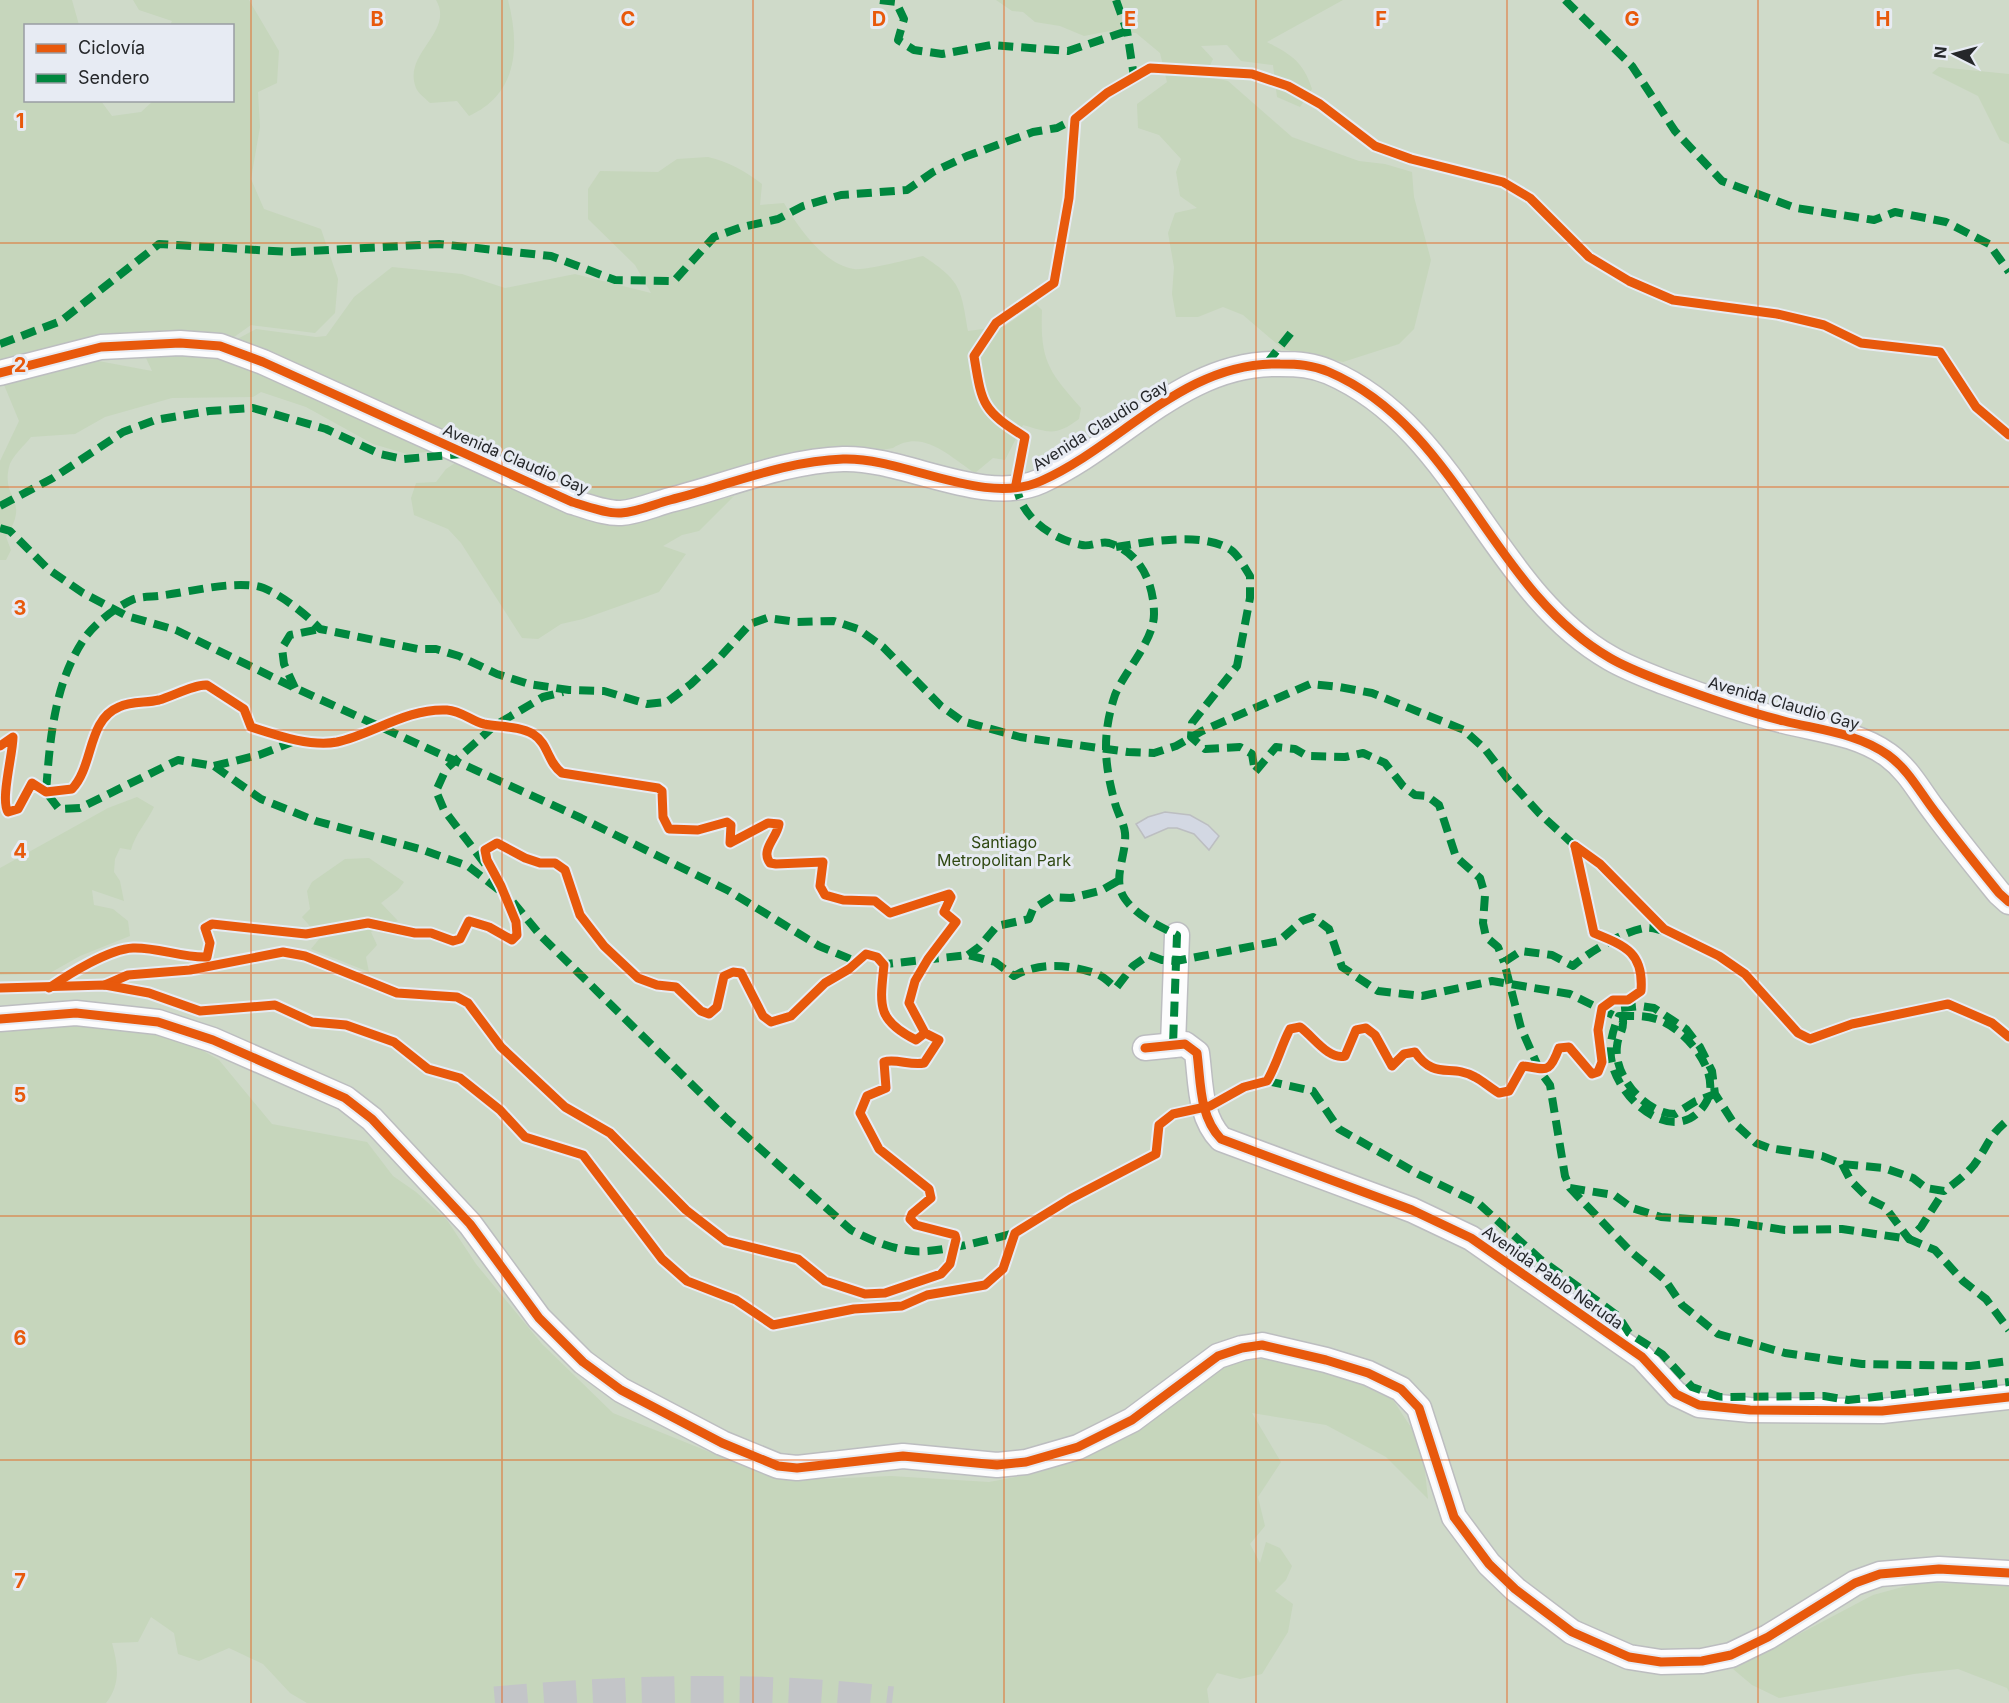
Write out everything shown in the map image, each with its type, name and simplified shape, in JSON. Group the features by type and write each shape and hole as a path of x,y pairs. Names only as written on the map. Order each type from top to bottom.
{"street":[{"name":"Avenida Claudio Gay","path":"0,373 101,347 180,343 219,346 263,362 572,502 619,514 784,468 841,459 873,460 999,490 1038,483 1069,466 1178,392 1238,368 1257,365 1306,364 1350,383 1381,402 1409,425 1531,591 1557,619 1587,644 1634,670 1725,705 1825,729 1864,742 1888,755 1912,776 1932,808 1998,893 2009,902"},
{"path":"1145,1048 1173,1045 1177,935"},
{"path":"0,1019 76,1013 158,1022 213,1040 345,1098 372,1119 470,1224 539,1318 583,1362 621,1390 722,1443 778,1466 797,1468 903,1456 997,1465 1026,1462 1078,1447 1132,1420 1218,1356 1242,1348 1262,1345 1315,1357 1368,1373 1401,1389 1419,1408 1454,1517 1489,1564 1515,1589 1572,1632 1629,1657 1661,1662 1702,1661 1731,1655 1768,1637 1855,1583 1880,1574 1939,1569 2009,1573"},
{"name":"Avenida Pablo Neruda","path":"1173,1045 1185,1044 1197,1053 1205,1116 1210,1127 1221,1138 1412,1210 1471,1238 1642,1357 1676,1394 1687,1401 1714,1408 1740,1410 1861,1412 1944,1406 2009,1396"}],"green space":[{"name":"Santiago Metropolitan Park","path":"0,0 2009,0 2009,1703 0,1703"},
{"path":"0,0 72,0 79,24 24,24 24,102 102,102 112,116 141,112 152,102 234,102 234,24 170,24 172,21 139,10 133,0 249,0 279,51 277,83 258,92 260,127 251,179 264,209 321,229 338,279 335,313 315,333 251,325 227,342 0,366"},
{"path":"436,0 508,0 514,34 514,51 506,82 485,107 469,116 457,101 430,103 416,88 414,75 416,64 439,22 440,12"},
{"path":"996,0 1343,0 1267,42 1289,55 1305,72 1312,89 1300,107 1277,97 1273,65 1241,61 1227,45 1201,46 1213,59 1205,76 1228,81 1292,137 1359,161 1385,164 1412,172 1414,197 1431,260 1414,329 1399,344 1343,362 1283,349 1243,315 1223,307 1198,317 1176,317 1172,294 1174,267 1168,233 1175,213 1197,208 1180,196 1176,172 1181,159 1159,135 1138,128 1137,104 1167,82 1160,53 1136,33 1110,31 1084,36 1060,26 1035,22 1023,12 1012,11"},
{"path":"1939,67 2009,74 2009,144 2000,140 1978,96 1932,73"},
{"path":"708,157 736,168 762,184 760,205 784,203 796,223 813,243 832,260 843,266 854,269 867,268 923,256 945,272 957,287 961,295 968,331 1005,326 1036,304 1042,310 1043,341 1048,364 1081,408 1079,419 1064,428 1052,431 1023,425 1005,460 993,458 975,473 936,447 915,441 893,448 663,489 621,503 575,495 228,344 256,329 316,337 326,336 354,297 392,267 462,274 505,288 575,274 651,293 635,265 588,219 588,189 600,171 658,172 677,159"},
{"path":"193,352 219,355 445,450 407,454 373,444 306,407 261,392 253,397 172,398 105,417 75,434 31,437 10,463 9,487 16,514 6,537 11,550 6,560 0,560 0,461 19,421 2,380 93,360 152,371 146,358"},
{"path":"458,461 621,525 734,496 699,531 682,535 663,546 686,554 659,592 583,619 561,624 538,639 522,638 461,543 448,529 414,515 411,498 416,483 436,482 446,469"},
{"path":"137,797 154,807 131,850 120,848 115,859 114,872 120,881 124,901 92,890 94,905 113,909 128,921 130,936 80,956 50,973 0,975 0,868 108,808"},
{"path":"369,858 404,882 398,890 381,903 398,921 371,932 377,945 366,957 369,972 311,949 320,938 302,917 310,909 307,891 312,882 345,859"},
{"path":"111,1021 186,1041 219,1060 272,1124 367,1142 393,1176 416,1192 447,1220 476,1264 542,1344 613,1413 769,1476 822,1479 891,1476 989,1482 1036,1473 1129,1437 1220,1364 1271,1358 1351,1380 1393,1400 1422,1444 1428,1499 1386,1457 1326,1425 1252,1413 1281,1462 1258,1497 1265,1526 1250,1544 1260,1563 1266,1542 1280,1548 1292,1566 1286,1580 1275,1591 1293,1604 1288,1632 1262,1674 1240,1679 1217,1673 1207,1689 1209,1703 307,1703 290,1693 263,1664 229,1648 199,1661 178,1654 174,1633 151,1617 138,1642 112,1643 117,1674 114,1689 106,1703 0,1703 0,1030"},
{"path":"1917,1583 2009,1584 2009,1692 2007,1688 1958,1669 1914,1674 1779,1698 1752,1685 1733,1669 1873,1595"}],"building":[{"path":"1165,812 1190,815 1208,825 1219,836 1209,850 1194,834 1177,828 1168,828 1145,838 1136,824 1148,817"}],"tunnel":[{"path":"495,1703 694,1692 793,1695 892,1703"}],"marked path":[{"path":"880,0 896,2 904,19 898,40 914,50 942,54 991,45 1068,51 1127,31"},
{"path":"1116,0 1127,31 1134,77"},
{"path":"1565,0 1632,66 1675,131 1722,181 1796,208 1874,220 1895,212 1946,222 1989,244 2009,272"},
{"path":"0,344 61,321 159,244 290,252 439,244 551,256 615,280 674,281 714,237 742,227 778,219 803,206 841,195 907,190 933,172 967,156 1033,132 1057,128 1075,119"},
{"path":"1267,363 1294,329"},
{"path":"0,506 53,478 123,432 155,420 209,411 253,408 326,429 380,454 403,459 462,454"},
{"path":"1016,484 1024,507 1039,525 1070,542 1085,545 1109,543 1120,547 1137,561 1148,580 1153,602 1153,624 1144,645 1115,695 1108,723 1106,749 1111,789 1125,833 1119,876 1121,892 1130,905 1142,915 1177,935 1173,1045"},
{"path":"0,528 10,531 48,569 83,593 127,616 176,630 295,688 581,818 729,891 819,946 860,963"},
{"path":"1116,547 1190,539 1219,544 1234,552 1250,576 1250,598 1237,666 1192,723 1191,737 1205,749 1240,747 1252,754 1255,772 1276,747 1295,749 1307,756 1345,757 1363,753 1385,763 1403,786 1415,795 1427,796 1439,805 1456,857 1480,878 1485,895 1483,923 1486,937 1498,947 1504,962"},
{"path":"499,890 468,866 420,849 316,821 261,799 214,766 178,760 80,808 59,809 46,792 49,752 55,712 74,656 94,627 113,611 134,599 222,586 245,585 264,588 281,597 320,629 418,649 436,649 459,656 497,674 529,684 569,690 604,691 647,704 667,702 691,684 750,624 767,618 797,622 834,621 858,629 883,647 941,706 962,721 1020,737 1128,752 1154,753 1176,746 1202,731 1310,684 1372,693 1464,730 1485,749 1507,778 1539,813 1575,846"},
{"path":"295,688 284,664 282,648 290,635 320,629"},
{"path":"485,864 444,810 436,791 446,769 494,726 543,697 563,692"},
{"path":"214,766 259,755 295,741"},
{"path":"968,955 979,947 997,926 1029,919 1033,909 1052,897 1071,898 1100,891 1118,881"},
{"path":"513,902 541,936 727,1119 851,1230 889,1246 923,1251 964,1245 1015,1233"},
{"path":"878,965 968,955 995,962 1014,976 1033,968 1054,966 1076,968 1099,975 1116,988 1133,966 1149,955 1162,960 1176,961 1279,941 1302,921 1313,917 1329,929 1342,967 1378,991 1422,996 1492,981 1570,994 1623,1020 1617,1046 1620,1069 1634,1091 1653,1108 1675,1114 1696,1101 1715,1094"},
{"path":"1664,931 1647,928 1627,933 1597,949 1573,966 1552,955 1521,951 1504,962 1521,1028 1540,1071 1550,1085 1565,1176 1570,1188 1630,1251 1665,1280 1682,1305 1718,1334 1785,1353 1862,1364 1970,1366 2009,1361"},
{"path":"1621,1008 1641,1006 1654,1008 1686,1029 1700,1047 1712,1071 1715,1094 1733,1122 1756,1143 1769,1148 1822,1156 1842,1164 1884,1168 1913,1178 1926,1188 1944,1191 1971,1169 1992,1136 2009,1119"},
{"path":"1619,1016 1647,1017 1667,1024 1678,1031 1698,1053 1706,1066 1710,1079 1710,1092 1705,1104 1696,1115 1674,1122 1662,1120 1651,1115 1631,1099 1618,1080 1612,1062 1612,1035 1619,1016"},
{"path":"1267,1081 1313,1091 1339,1129 1418,1174 1478,1203 1540,1259 1618,1316 1629,1333 1662,1354 1692,1387 1720,1397 1824,1396 1848,1400 2009,1382"},
{"path":"1842,1164 1851,1181 1869,1199 1885,1207 1909,1239 1921,1227 1944,1191"},
{"path":"1570,1188 1614,1195 1632,1208 1661,1217 1732,1222 1785,1230 1842,1229 1909,1239 1935,1250 1963,1281 1986,1299 2009,1330"}],"cycle path":[{"path":"1016,484 1025,437 1000,420 986,405 979,386 974,356 996,323 1054,283 1069,198 1075,119 1107,93 1150,68 1252,74 1288,86 1320,104 1375,146 1411,159 1503,182 1530,198 1589,257 1629,281 1673,300 1777,314 1824,325 1861,343 1940,352 1976,407 2009,435"},
{"path":"0,373 101,347 180,343 220,346 263,362 572,502 603,511 621,513 640,510 777,469 843,459 867,460 892,465 969,485 995,488 1019,487 1041,481 1071,466 1155,408 1184,390 1214,376 1245,367 1280,364 1317,368 1329,372 1373,398 1411,431 1443,469 1534,592 1569,628 1610,658 1657,679 1739,708 1851,737 1888,755 1903,768 1967,853 2009,902"},
{"path":"0,746 13,737 5,798 8,812 18,809 32,783 46,792 72,789 84,768 101,722 109,713 124,705 159,700 196,686 207,685 244,709 251,727 316,743 337,742 418,713 447,710 484,724 528,731 538,738 553,764 562,773 658,788 662,791 663,817 669,829 698,830 727,822 731,825 730,843 768,823 779,824 767,853 770,863 823,862 820,886 825,895 843,900 875,901 890,913 949,894 951,897 944,912 956,922 928,959 915,981 909,1003 925,1033 939,1040 924,1063 884,1062 886,1088 867,1096 860,1113 879,1149 929,1189 931,1198 912,1214 910,1219 916,1225 955,1235 950,1264 941,1274 885,1293 865,1294 825,1281 798,1259 726,1241 686,1210 610,1133 565,1107 501,1047 468,1003 457,997 397,993 305,956 283,952 190,970 128,975 105,985"},
{"path":"49,988 90,963 123,949 142,948 207,957 210,943 205,928 212,924 306,934 368,923 415,933 431,933 453,941 460,939 469,921 489,927 512,940 517,935 516,922 487,860 485,850 497,843 525,858 540,863 555,863 565,870 580,915 604,946 638,978 657,985 676,987 701,1011 709,1014 717,1007 724,976 733,972 741,973 763,1016 771,1022 791,1016 825,983 849,969 866,954 877,957 884,965 882,1001 887,1018 903,1033 916,1040 925,1033"},
{"path":"1575,846 1600,864 1664,929 1719,956 1745,974 1798,1033 1810,1039 1852,1024 1948,1004 1992,1023 2009,1037"},
{"path":"0,988 105,985 149,993 200,1011 275,1005 312,1022 346,1025 394,1042 428,1069 460,1078 500,1110 525,1137 583,1155 662,1259 687,1281 736,1300 773,1325 854,1309 902,1306 927,1295 985,1285 1003,1269 1015,1233 1070,1199 1156,1154 1159,1125 1173,1114 1210,1106 1244,1087 1267,1081 1290,1029 1300,1027 1327,1051 1345,1056 1356,1030 1366,1028 1375,1035 1392,1066 1404,1054 1415,1052 1429,1066 1466,1073 1499,1093 1509,1091 1523,1066 1542,1069 1549,1066 1559,1048 1569,1047 1592,1074 1598,1072 1602,1062 1598,1030 1602,1008 1613,1000 1628,1000 1641,991 1641,978 1636,959 1631,953 1615,942 1594,933 1575,846"},
{"path":"0,1019 76,1013 158,1022 213,1040 345,1098 372,1119 470,1224 539,1318 583,1362 621,1390 722,1443 778,1466 797,1468 903,1456 997,1465 1026,1462 1078,1447 1132,1420 1218,1356 1242,1348 1262,1345 1326,1360 1368,1373 1401,1389 1419,1408 1454,1517 1489,1564 1515,1589 1572,1632 1629,1657 1661,1662 1702,1661 1731,1655 1768,1637 1855,1583 1880,1574 1939,1569 2009,1573"},
{"path":"1145,1048 1185,1044 1197,1053 1205,1110 1221,1139 1412,1210 1471,1238 1642,1357 1676,1394 1699,1405 1750,1410 1882,1411 2009,1397"}]}
